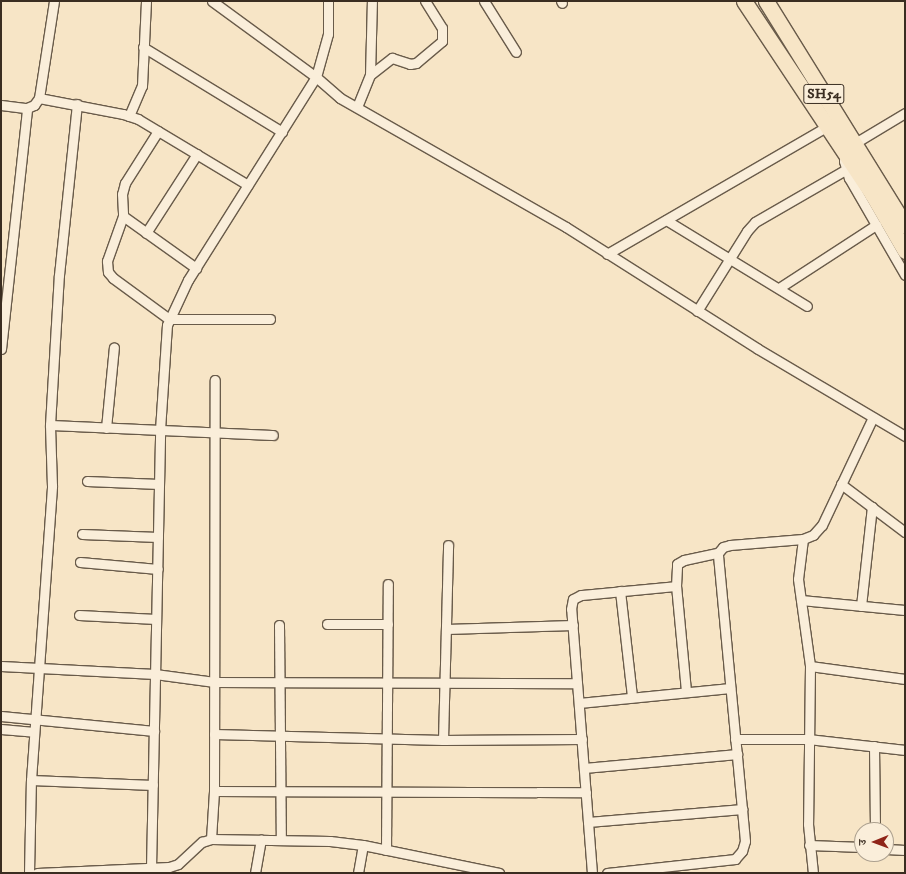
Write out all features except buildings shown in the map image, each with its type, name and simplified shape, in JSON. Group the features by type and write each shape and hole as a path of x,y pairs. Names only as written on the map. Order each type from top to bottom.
{"main road":[{"name":"SH54","path":"744,1 764,33 833,122 850,148 877,191 905,251"},
{"name":"SH54","path":"766,1 779,22 833,122"},
{"path":"764,33 779,22"},
{"name":"SH54","path":"877,191 905,225"}],"street":[{"path":"1,105 27,108 34,106 39,98 54,1"},
{"path":"129,116 142,86 146,1"},
{"path":"212,1 316,77 340,98 608,254 697,311 905,436"},
{"path":"151,868 160,430 169,319 196,268 316,77 328,34 328,1"},
{"path":"356,107 370,75 372,1"},
{"path":"370,75 392,58 410,64 416,63 442,41 442,28 425,1"},
{"path":"484,1 516,52"},
{"path":"143,46 282,132"},
{"path":"39,98 77,104 129,116 158,131 248,185"},
{"path":"29,873 31,780 52,486 50,425 59,275 77,104"},
{"path":"1,349 27,108"},
{"path":"905,113 850,148 845,170 905,275"},
{"path":"608,254 833,122"},
{"path":"158,131 125,183 122,194 123,216 107,261 108,272 169,319 270,319"},
{"path":"146,233 197,154"},
{"path":"697,311 730,258 756,222 845,170"},
{"path":"123,216 196,268"},
{"path":"666,220 807,306"},
{"path":"779,288 876,226"},
{"path":"106,428 114,347"},
{"path":"211,839 214,791 215,380"},
{"path":"686,691 676,586 677,564 684,560 718,553 723,547 730,545 803,539 813,535 822,526 873,417"},
{"path":"50,425 273,436"},
{"path":"86,481 159,484"},
{"path":"842,484 905,532"},
{"path":"861,606 872,507"},
{"path":"82,534 158,537"},
{"path":"803,539 798,564 801,600 810,666 808,739 809,845 813,873"},
{"path":"443,740 448,546"},
{"path":"607,873 735,859 745,841 718,553"},
{"path":"80,562 158,569"},
{"path":"386,850 388,584"},
{"path":"592,873 577,683 573,625 573,599 581,595 676,586"},
{"path":"620,591 632,697"},
{"path":"801,600 905,610"},
{"path":"79,615 156,619"},
{"path":"326,624 388,624"},
{"path":"279,625 282,840"},
{"path":"446,629 573,625"},
{"path":"1,666 155,674 214,682 444,684 577,683"},
{"path":"810,666 905,679"},
{"path":"579,703 686,691 730,688"},
{"path":"1,716 154,731"},
{"path":"1,729 34,732"},
{"path":"214,734 443,740 582,739"},
{"path":"735,739 808,739 905,750"},
{"path":"874,746 875,822"},
{"path":"584,768 737,754"},
{"path":"31,780 153,785"},
{"path":"214,791 387,793 586,792"},
{"path":"588,822 742,809"},
{"path":"37,873 151,868 164,870 178,864 202,842 211,839 282,840 363,845 480,871 499,873"},
{"path":"255,873 261,840"},
{"path":"358,873 363,845"},
{"path":"809,845 854,847"},
{"path":"894,849 905,850"}]}
